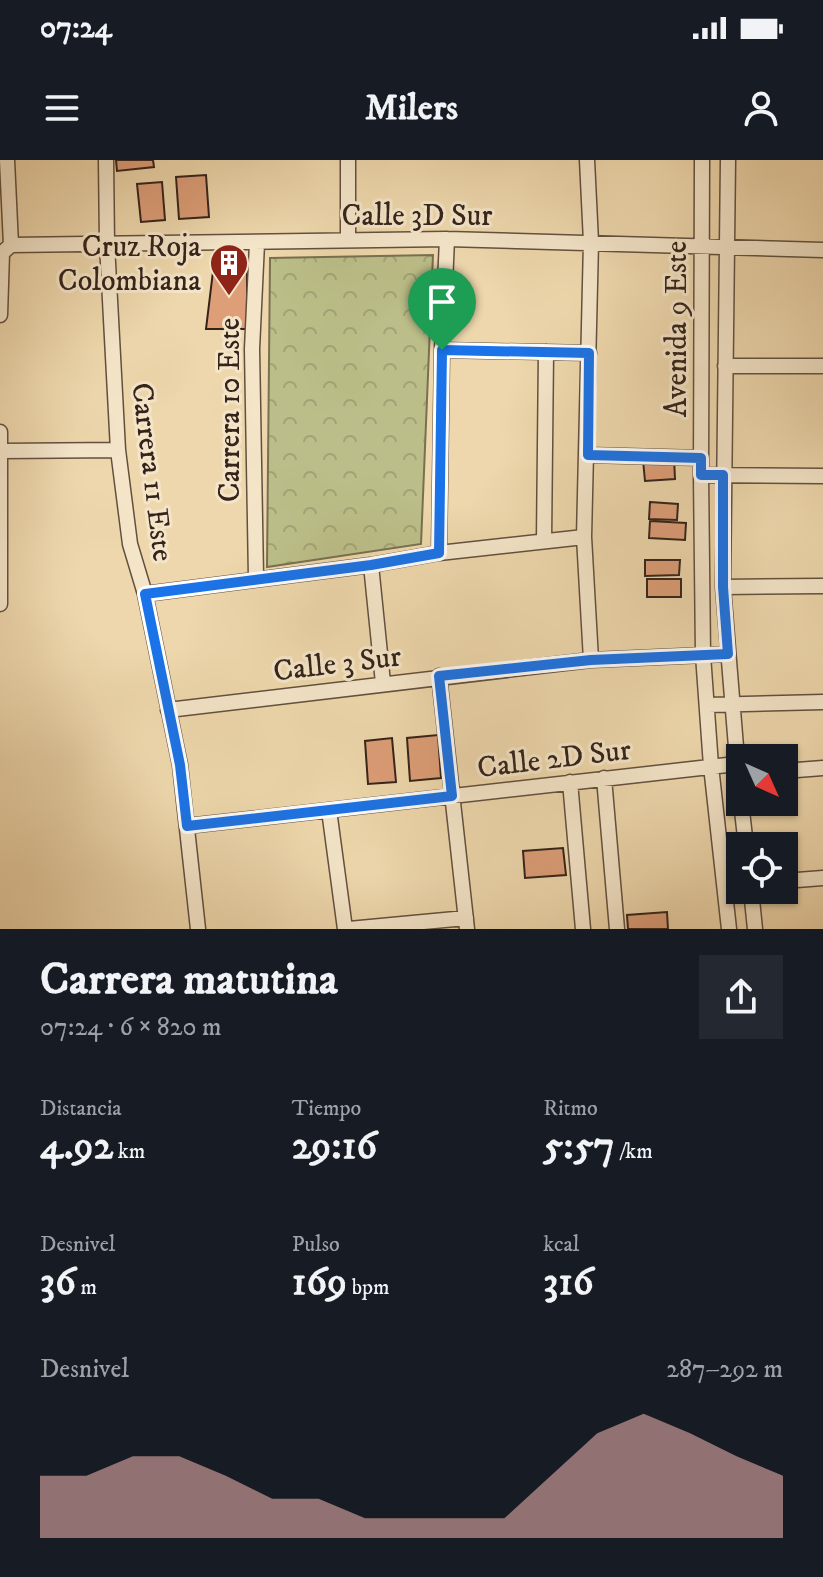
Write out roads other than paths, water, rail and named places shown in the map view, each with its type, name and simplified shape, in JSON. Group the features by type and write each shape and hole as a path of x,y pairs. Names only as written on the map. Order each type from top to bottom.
{"street":[{"path":"0,315 2,253 11,245 7,160"},
{"name":"Carrera 11 Este","path":"106,160 107,244 118,450 130,544 145,594 180,765 198,929"},
{"path":"348,160 348,240"},
{"path":"587,160 591,242 584,537 591,660"},
{"name":"Avenida 9 Este","path":"702,160 703,655 711,766 729,929"},
{"name":"Avenida 9 Este","path":"728,160 723,587 735,744"},
{"path":"439,553 447,239"},
{"name":"Calle 3D Sur","path":"11,245 447,239 823,250"},
{"name":"Carrera 10 Este","path":"256,578 252,349 257,243"},
{"path":"442,350 589,353"},
{"path":"544,540 546,352"},
{"path":"725,366 823,366"},
{"path":"0,432 0,604"},
{"path":"2,451 118,450"},
{"path":"588,455 701,458"},
{"path":"701,475 823,476"},
{"path":"145,594 371,565 439,553 584,537"},
{"path":"371,565 383,683"},
{"path":"723,587 823,586"},
{"name":"Calle 3 Sur","path":"168,710 591,660 728,654"},
{"path":"329,810 347,929 466,923 439,676"},
{"path":"708,705 823,702"},
{"name":"Calle 2D Sur","path":"187,826 711,766 726,769"},
{"path":"798,770 823,768"},
{"path":"604,778 617,929"},
{"path":"570,782 583,929"},
{"path":"798,881 823,880"},
{"path":"752,904 755,929"}],"place":[{"name":"Cruz Roja Colombiana","path":"229,297"}]}
